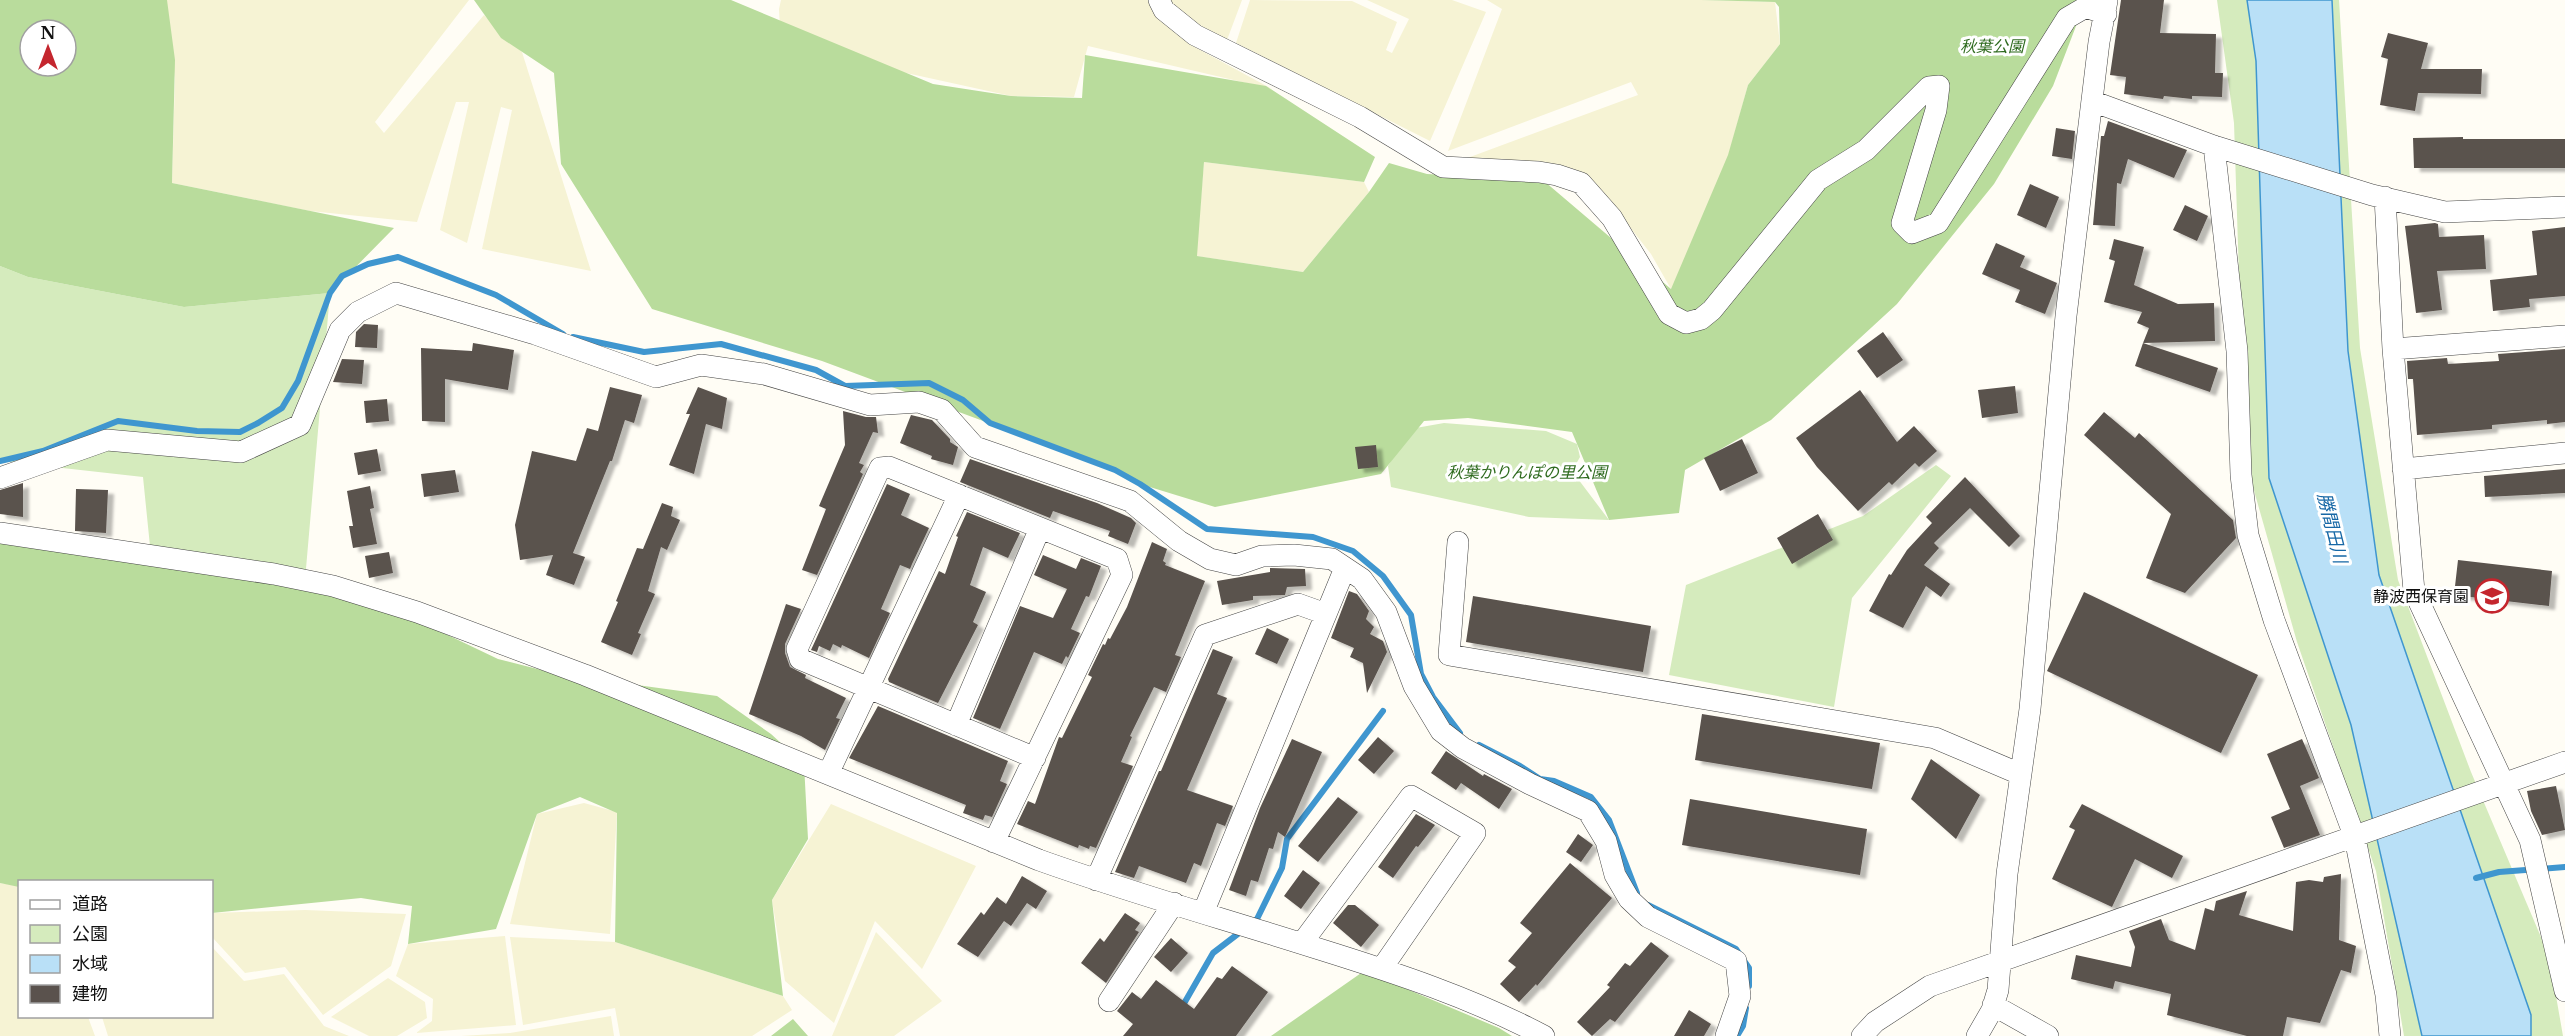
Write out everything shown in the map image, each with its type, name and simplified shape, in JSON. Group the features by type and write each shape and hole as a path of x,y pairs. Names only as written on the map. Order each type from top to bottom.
{"street":[{"path":"1159,0 1164,10 1195,35 1360,117 1443,166 1539,172 1581,183 1612,218 1670,314 1686,323 1701,319 1712,310 1818,180 1866,150 1929,87 1939,86 1936,110 1902,223 1912,233 1938,223 2067,18 2086,7 2107,7 2099,42 2066,316 2030,709 2007,874 1998,990 1977,1036"},
{"path":"2092,101 2214,146 2378,196 2445,212 2565,207"},
{"path":"2214,146 2237,351 2241,476 2248,535 2274,620 2355,838 2386,995 2390,1036"},
{"path":"2378,196 2414,591 2530,840 2565,991"},
{"path":"0,478 107,441 241,452 300,425 340,330 358,312 396,293 535,334 656,377 701,365 764,374 870,405 919,402 942,410 975,447 1130,501 1179,541 1210,559 1236,565 1262,556 1294,555 1332,559 1362,579 1386,612 1414,686 1441,730 1463,748 1530,784 1588,811 1606,841 1615,875 1629,898 1648,917 1736,961 1740,996 1726,1036"},
{"path":"2393,349 2565,336"},
{"path":"2403,469 2565,453"},
{"path":"994,842 1035,758 1122,575 1118,560 889,467 880,468 797,649 800,659 1035,758"},
{"path":"828,774 959,495"},
{"path":"956,725 1040,528"},
{"path":"0,533 274,574 333,586 417,612 585,675 994,842 1096,880 1414,978 1506,1016 1544,1036"},
{"path":"1458,542 1449,655 1935,738 2020,774"},
{"path":"1203,912 1345,567"},
{"path":"1096,880 1205,635 1298,604 1326,614"},
{"path":"1862,1036 1875,1022 1930,986 2355,838 2565,762"},
{"path":"1302,943 1411,796 1475,833 1382,969"},
{"path":"1109,1001 1174,903"},
{"path":"1993,1005 2048,1036"}],"shaded area":[{"path":"165,0 469,0 375,122 384,133 484,15 522,52 591,271 482,249 512,110 501,107 467,243 440,230 469,102 456,102 417,222 310,211 172,183 175,78"},
{"path":"781,0 1151,0 1158,13 1191,45 1272,89 1088,46 1074,97 1011,96 897,71 783,87 779,9"},
{"path":"1171,0 1242,0 1227,40 1174,11"},
{"path":"1250,0 1352,1 1397,22 1386,50 1392,53 1409,19 1367,0 1452,0 1486,12 1430,141 1236,43"},
{"path":"1487,0 1775,2 1780,44 1748,85 1711,219 1671,289 1651,254 1595,183 1462,160 1638,95 1631,82 1448,151 1502,9"},
{"path":"1204,162 1364,182 1369,192 1303,272 1196,256"},
{"path":"584,803 617,812 610,934 510,924 537,814"},
{"path":"831,804 976,866 922,969 875,921 834,1023 785,981 772,900"},
{"path":"0,883 18,886 18,1018 88,1018 95,1036 0,1036"},
{"path":"305,910 406,914 391,966 323,1015 285,967 245,973 213,938 213,913"},
{"path":"876,932 942,1001 894,1036 832,1036"},
{"path":"505,936 516,1025 416,1033 432,1021 433,999 396,976 408,944"},
{"path":"510,937 615,942 783,996 792,1010 752,1036 620,1036 615,1008 523,1025"},
{"path":"213,948 244,981 284,974 324,1026 349,1036 108,1036 102,1018 213,1018"},
{"path":"388,978 425,1002 427,1018 397,1036 369,1036 331,1017"},
{"path":"611,1016 614,1036 461,1036 510,1033"}],"green space":[{"path":"0,0 167,0 175,60 172,183 394,228 330,293 184,307 28,277 0,266"},
{"name":"秋葉公園","path":"474,0 731,0 933,84 1011,96 1082,98 1085,55 1266,86 1375,157 1364,182 1204,162 1197,256 1303,272 1369,192 1389,163 1427,174 1544,181 1671,289 1728,155 1748,85 1780,44 1779,7 1775,2 1701,0 2086,0 2053,86 1994,184 1897,304 1771,420 1685,470 1679,513 1609,520 1572,432 1468,418 1424,421 1381,474 1215,507 1140,484 1115,470 822,361 652,309 561,164 554,73 501,38"},
{"path":"2217,0 2339,0 2360,348 2398,580 2471,772 2549,956 2563,1036 2404,1036 2376,871 2297,642 2245,459 2234,123"},
{"path":"0,266 28,277 184,307 330,293 305,580 151,556 143,477 0,461"},
{"name":"秋葉かりんぽの里公園","path":"1444,423 1546,431 1577,444 1580,457 1572,471 1609,520 1529,517 1391,487 1388,466 1410,429"},
{"path":"1936,465 1951,476 1852,598 1834,707 1669,675 1686,585 1863,516"},
{"path":"0,531 366,596 498,659 557,674 717,696 771,734 804,764 808,839 772,900 783,996 615,942 617,813 580,797 537,814 496,929 408,944 412,906 361,898 213,913 213,880 18,880 18,887 0,883"},
{"path":"1364,971 1499,1028 1512,1036 1271,1036"},
{"path":"793,1019 808,1036 771,1036"}],"water":[{"name":"勝間田川","path":"2247,0 2332,0 2348,351 2379,575 2531,1015 2531,1036 2422,1036 2351,725 2269,478 2256,61"}],"building":[{"path":"2121,0 2164,0 2160,33 2216,34 2215,73 2223,73 2222,97 2192,96 2192,99 2164,96 2163,99 2124,94 2126,77 2110,75"},
{"path":"2388,33 2428,43 2421,69 2482,69 2481,94 2418,93 2415,111 2380,105 2388,59 2381,57"},
{"path":"2108,121 2187,150 2174,178 2128,159 2121,184 2117,183 2115,226 2093,225 2101,136 2104,136"},
{"path":"2056,128 2075,131 2072,159 2052,156"},
{"path":"2463,137 2463,139 2565,139 2565,168 2414,168 2413,138"},
{"path":"2030,184 2059,197 2046,228 2017,215"},
{"path":"2185,205 2208,216 2197,241 2173,230"},
{"path":"2438,224 2439,237 2484,235 2486,269 2437,271 2442,310 2416,313 2405,226"},
{"path":"2565,227 2565,296 2529,299 2530,307 2493,311 2490,280 2537,275 2532,231"},
{"path":"2114,239 2144,247 2134,285 2178,304 2214,303 2215,341 2143,343 2149,328 2137,323 2142,312 2104,302 2115,261 2109,259"},
{"path":"1996,243 2025,256 2020,267 2057,283 2045,314 2015,302 2020,290 1982,274"},
{"path":"364,324 378,325 377,348 355,347 356,332"},
{"path":"1883,332 1903,360 1877,378 1857,351"},
{"path":"473,343 514,350 508,390 445,379 445,422 422,421 421,348 472,351"},
{"path":"2143,343 2218,368 2210,392 2135,366"},
{"path":"2565,349 2565,422 2547,424 2547,420 2492,425 2492,429 2417,435 2413,379 2408,379 2407,361 2447,358 2448,364 2499,361 2498,354"},
{"path":"342,359 364,360 362,384 333,382"},
{"path":"2015,386 2018,413 1982,418 1978,390"},
{"path":"610,387 642,395 634,423 625,420 612,461 610,461 573,553 585,557 574,585 546,575 553,555 520,560 515,525 532,451 576,461 587,428 598,431"},
{"path":"698,387 727,398 722,429 706,424 694,474 669,465 690,414 686,414"},
{"path":"1860,390 1897,442 1914,426 1937,451 1919,467 1915,463 1892,485 1889,482 1858,511 1817,467 1796,438"},
{"path":"387,399 389,421 366,423 364,401"},
{"path":"843,411 876,417 878,433 873,432 859,463 864,465 860,472 863,474 817,575 802,570 826,509 819,506 845,445"},
{"path":"2104,412 2135,438 2139,433 2233,520 2236,538 2185,593 2146,578 2171,514 2084,435"},
{"path":"911,415 932,420 950,439 950,442 958,447 953,465 931,459 932,456 900,443"},
{"path":"1742,439 1758,473 1720,491 1704,458"},
{"path":"1376,445 1378,467 1358,469 1355,447"},
{"path":"377,449 381,471 358,475 354,453"},
{"path":"970,459 1097,503 1131,518 1136,523 1128,544 1108,536 1110,531 1053,511 1050,518 960,482"},
{"path":"2565,469 2565,493 2485,497 2484,476"},
{"path":"455,470 459,492 424,497 421,474"},
{"path":"1965,477 2020,536 2009,547 1970,508 1934,543 1939,548 1924,565 1950,584 1941,597 1926,586 1903,628 1869,611 1889,574 1891,575 1907,550 1932,523 1926,517"},
{"path":"23,483 23,517 0,514 0,490"},
{"path":"887,484 910,494 901,515 929,528 910,569 900,565 881,609 890,613 869,658 842,645 841,648 833,644 830,651 819,646 817,652 811,650"},
{"path":"370,486 374,508 370,509 377,544 353,548 349,526 353,526 347,491"},
{"path":"76,489 108,490 106,533 75,531"},
{"path":"662,503 673,507 671,516 680,520 667,550 661,547 648,591 655,594 638,633 641,634 632,655 601,642 637,548 643,549"},
{"path":"967,512 1020,533 1008,558 983,547 970,585 986,592 973,622 978,625 938,703 889,682 888,679 939,571 945,574 958,537 956,536"},
{"path":"1818,514 1833,540 1792,564 1777,538"},
{"path":"1152,542 1167,549 1163,561 1165,565 1205,581 1175,655 1181,657 1166,692 1154,687 1130,736 1132,737 1121,762 1133,766 1096,848 1090,846 1089,849 1079,845 1078,848 1017,824 1028,801 1035,804 1059,737 1062,738 1092,677 1088,675 1103,644 1105,645 1108,638 1110,639 1127,607"},
{"path":"389,552 393,573 369,578 365,556"},
{"path":"1043,555 1076,569 1081,558 1101,566 1089,597 1086,596 1071,629 1080,633 1068,658 1066,656 1062,664 1034,652 1000,729 973,718 1020,606 1053,618 1067,589 1034,575"},
{"path":"2458,560 2552,571 2549,606 2454,595"},
{"path":"1270,568 1305,569 1306,586 1287,587 1285,595 1253,596 1253,600 1222,605 1217,581 1270,572"},
{"path":"1349,591 1357,594 1369,611 1366,619 1374,627 1370,634 1383,641 1387,652 1367,693 1363,663 1350,657 1354,648 1331,638"},
{"path":"2084,592 2258,675 2221,753 2047,671"},
{"path":"1473,596 1651,626 1643,672 1466,642"},
{"path":"786,604 801,609 785,644 785,653 790,667 806,675 805,678 846,698 836,718 840,719 825,750 801,736 749,714"},
{"path":"1267,628 1289,639 1277,664 1255,654"},
{"path":"1213,649 1233,657 1217,694 1227,698 1187,790 1233,806 1225,826 1217,823 1201,866 1194,863 1186,883 1139,866 1134,878 1115,872 1159,771 1161,771"},
{"path":"878,706 1008,761 1000,781 1007,784 992,817 985,815 983,820 963,813 966,805 849,758"},
{"path":"1702,714 1880,743 1872,789 1695,760"},
{"path":"1378,737 1394,751 1374,774 1358,760"},
{"path":"1292,739 1322,752 1285,837 1278,832 1273,849 1269,848 1258,882 1251,880 1246,896 1229,890 1260,808"},
{"path":"2302,739 2319,778 2300,786 2320,835 2284,848 2271,817 2290,809 2267,754"},
{"path":"1446,751 1483,776 1484,774 1512,789 1499,809 1461,783 1456,790 1431,773"},
{"path":"1931,759 1980,795 1956,839 1911,799"},
{"path":"2556,786 2565,830 2542,835 2531,811 2527,791"},
{"path":"1338,797 1358,812 1318,862 1298,846"},
{"path":"1690,799 1867,829 1860,875 1682,845"},
{"path":"2082,804 2183,856 2172,878 2135,859 2112,907 2052,879 2075,830 2069,827"},
{"path":"1416,814 1435,825 1418,847 1416,846 1393,878 1378,867"},
{"path":"1578,834 1593,845 1581,862 1566,852"},
{"path":"1570,863 1612,898 1537,986 1536,984 1519,1002 1500,984 1516,967 1508,961 1532,933 1520,923"},
{"path":"1303,870 1320,883 1301,909 1284,896"},
{"path":"2341,874 2339,940 2356,946 2351,973 2341,970 2320,1023 2287,1017 2283,1036 2247,1036 2167,1015 2171,994 2115,981 2113,989 2071,979 2076,955 2131,967 2135,947 2129,931 2161,919 2169,940 2195,950 2205,908 2214,911 2216,901 2247,891 2239,915 2293,931 2296,882 2309,880 2323,882 2324,877"},
{"path":"1022,876 1047,891 1036,909 1027,903 1011,926 1004,921 978,957 957,944 981,912 984,915 997,897 1006,904"},
{"path":"1348,905 1355,905 1379,925 1361,947 1333,923"},
{"path":"1125,913 1140,923 1135,930 1139,932 1106,983 1081,963 1100,938 1104,942"},
{"path":"1171,938 1188,953 1171,972 1154,957"},
{"path":"1651,942 1669,956 1615,1022 1610,1019 1592,1036 1577,1022 1610,987 1607,985 1625,963 1630,966"},
{"path":"1232,966 1268,992 1236,1036 1123,1036 1133,1024 1117,1011 1132,992 1141,999 1156,980 1194,1009 1217,977 1222,979"},
{"path":"1689,1010 1711,1024 1704,1036 1674,1036"}],"waterway":[{"path":"0,461 43,451 118,421 197,431 240,432 258,423 282,408 298,381 330,293 342,276 368,264 398,257 496,295 563,334"},
{"path":"573,337 644,352 721,344 816,370 845,386 929,383 963,400 990,423 1115,470 1207,529 1313,537 1353,551 1383,576 1411,615 1421,674 1433,697 1460,733"},
{"path":"1251,924 1257,919 1282,868 1287,839 1383,711"},
{"path":"1479,745 1540,779 1554,781 1591,797 1609,820 1637,893"},
{"path":"2476,878 2499,872 2565,867"},
{"path":"1648,905 1736,949 1749,968 1749,986"},
{"path":"1182,1007 1213,953 1243,930"},
{"path":"1737,1036 1743,1026 1746,1008"}],"place":[{"name":"静波西保育園","path":"2492,596"}]}
